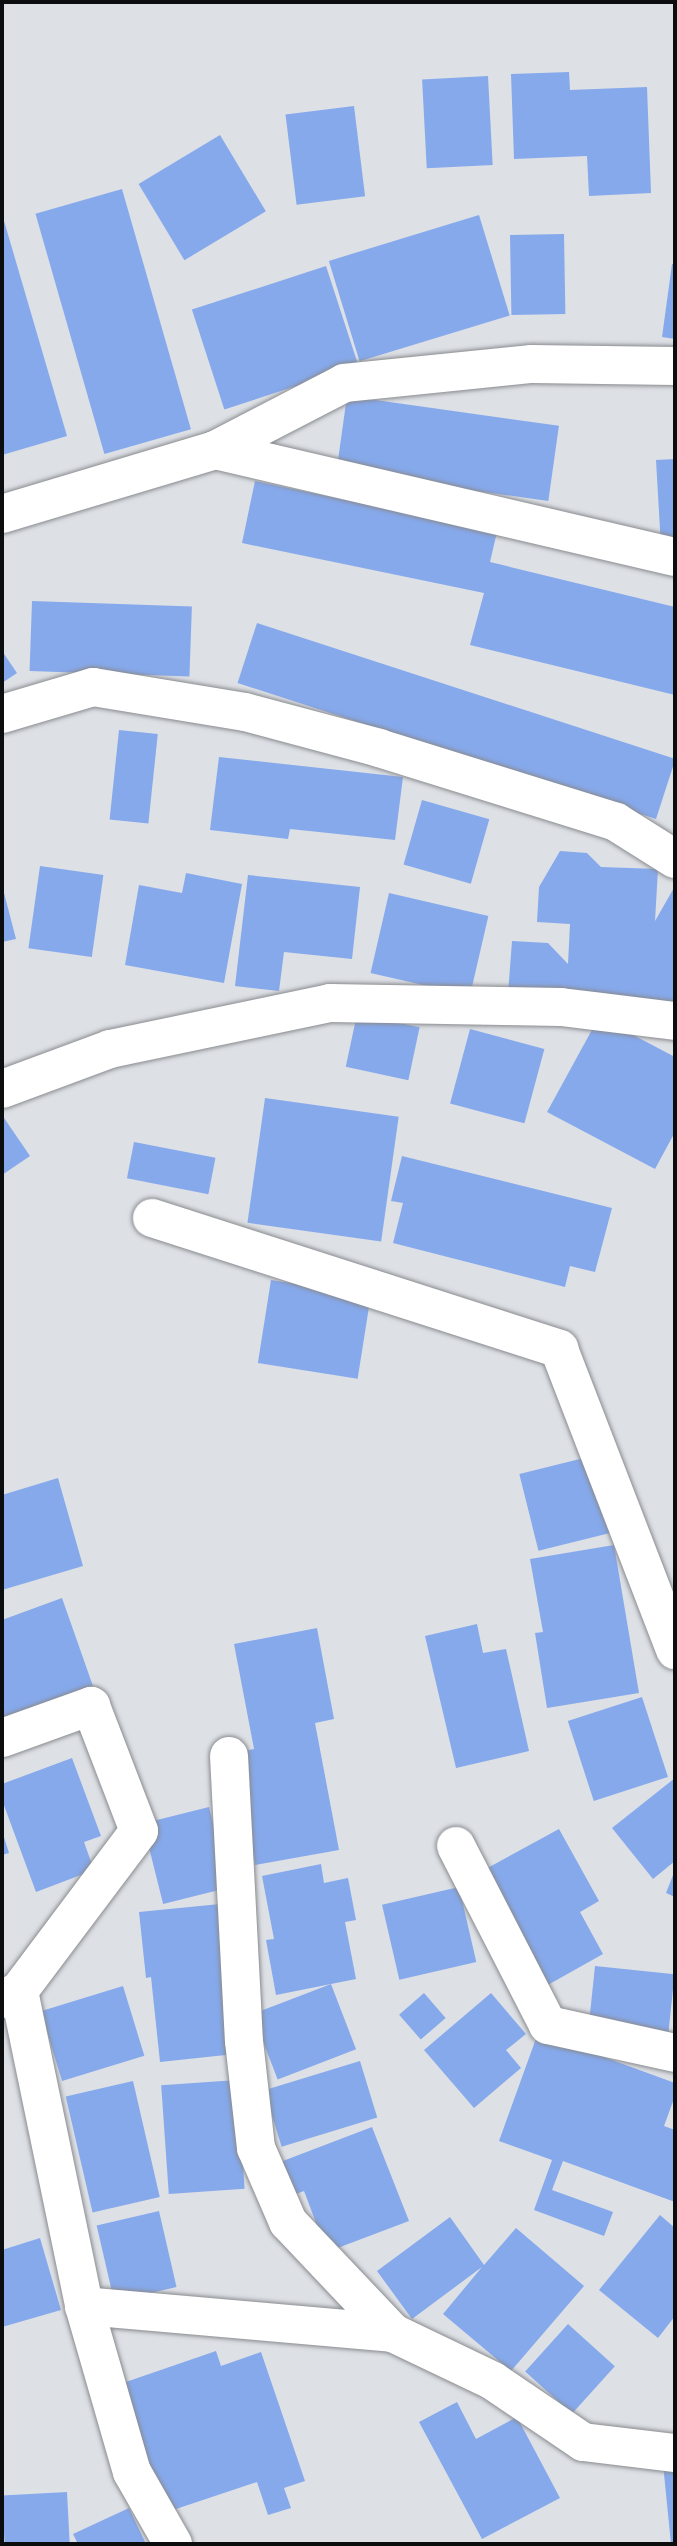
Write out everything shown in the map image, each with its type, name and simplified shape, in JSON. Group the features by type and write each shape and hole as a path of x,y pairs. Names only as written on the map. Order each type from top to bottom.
{"street":[{"path":"2,514 215,450 344,383 532,364 675,366"},
{"path":"215,450 675,557"},
{"path":"2,714 93,687 244,712 379,748 617,822 675,859"},
{"path":"2,1089 110,1049 330,1003 561,1007 670,1017 675,1021"},
{"path":"152,1218 559,1349 675,1650"},
{"path":"2,1738 91,1706 139,1831 10,1995 84,2306 132,2472 173,2544"},
{"path":"229,1756 244,2040 256,2148 288,2222 393,2333"},
{"path":"456,1846 548,2025 675,2053"},
{"path":"84,2306 393,2333 493,2381 583,2442 675,2453"}],"building":[{"path":"569,72 570,90 647,87 651,193 589,196 587,156 514,159 511,74"},
{"path":"488,76 493,165 427,168 422,79"},
{"path":"354,106 365,196 297,205 286,114"},
{"path":"220,135 266,211 184,260 139,184"},
{"path":"122,189 191,429 104,454 35,214"},
{"path":"2,214 67,436 2,455"},
{"path":"479,215 510,315 360,361 329,261"},
{"path":"564,234 565,314 511,315 510,235"},
{"path":"672,264 675,264 675,339 662,337"},
{"path":"326,266 358,366 224,409 192,310"},
{"path":"347,396 559,426 548,501 336,471"},
{"path":"675,459 675,546 661,547 656,460"},
{"path":"255,481 497,532 490,562 675,607 675,695 470,645 484,593 242,543"},
{"path":"32,601 192,607 189,677 30,671"},
{"path":"257,623 675,759 656,819 238,683"},
{"path":"2,651 17,673 2,683"},
{"path":"119,730 158,734 148,824 110,820"},
{"path":"219,757 403,777 395,840 290,829 288,839 210,830"},
{"path":"422,800 489,819 471,884 404,864"},
{"path":"560,851 587,853 601,867 658,869 655,921 675,886 675,1006 508,994 512,941 548,943 568,964 570,924 537,922 539,887"},
{"path":"40,866 103,875 92,957 28,948"},
{"path":"186,873 242,884 224,983 125,965 139,885 182,893"},
{"path":"248,875 360,887 352,959 284,952 279,991 235,986"},
{"path":"2,885 16,939 2,942"},
{"path":"389,893 488,916 470,996 371,973"},
{"path":"357,1014 420,1027 408,1080 346,1067"},
{"path":"599,1017 675,1057 675,1132 655,1169 547,1112"},
{"path":"470,1029 544,1049 524,1123 450,1103"},
{"path":"265,1098 399,1117 381,1242 247,1223"},
{"path":"2,1115 30,1156 2,1175"},
{"path":"134,1142 215,1158 208,1194 127,1178"},
{"path":"402,1156 612,1208 595,1272 570,1266 565,1287 393,1243 403,1203 391,1201"},
{"path":"271,1280 371,1296 358,1379 258,1363"},
{"path":"596,1455 615,1532 538,1551 519,1474"},
{"path":"58,1478 83,1566 2,1590 2,1495"},
{"path":"614,1545 639,1693 547,1708 535,1633 543,1632 530,1559"},
{"path":"62,1598 94,1689 2,1721 2,1620"},
{"path":"477,1624 483,1653 506,1649 529,1751 456,1768 425,1636"},
{"path":"317,1628 334,1719 315,1723 339,1850 255,1865 234,1753 254,1749 234,1644"},
{"path":"642,1697 668,1777 594,1801 568,1721"},
{"path":"72,1758 101,1836 84,1842 94,1870 36,1892 2,1800 2,1784"},
{"path":"675,1778 675,1861 653,1879 612,1828"},
{"path":"209,1807 229,1888 163,1904 143,1823"},
{"path":"559,1829 599,1901 580,1912 603,1954 546,1986 482,1871"},
{"path":"2,1831 9,1853 2,1855"},
{"path":"321,1864 324,1883 348,1878 356,1920 345,1922 356,1979 276,1995 266,1940 274,1939 262,1876"},
{"path":"675,1870 675,1897 666,1893"},
{"path":"459,1887 476,1962 399,1980 382,1905"},
{"path":"220,1904 235,2054 160,2062 151,1977 146,1978 139,1912"},
{"path":"595,1966 675,1974 668,2039 588,2031"},
{"path":"331,1984 356,2049 278,2079 253,2014"},
{"path":"123,1986 144,2056 62,2081 41,2011"},
{"path":"424,1993 446,2018 421,2040 399,2015"},
{"path":"491,1993 526,2034 506,2050 521,2068 474,2108 424,2050"},
{"path":"538,2033 675,2083 675,2096 664,2126 675,2130 675,2202 563,2161 552,2190 613,2212 604,2236 534,2210 552,2160 499,2141"},
{"path":"360,2061 377,2117 282,2147 264,2090"},
{"path":"237,2080 245,2189 169,2194 161,2085"},
{"path":"133,2081 160,2197 93,2212 66,2097"},
{"path":"372,2127 409,2221 327,2252 304,2191 288,2197 275,2164"},
{"path":"159,2211 177,2287 114,2301 97,2225"},
{"path":"660,2215 675,2228 675,2316 658,2338 599,2290"},
{"path":"450,2217 484,2265 516,2228 584,2286 511,2371 443,2314 482,2267 412,2319 377,2271"},
{"path":"40,2238 61,2310 2,2327 2,2250"},
{"path":"568,2324 615,2366 572,2414 525,2372"},
{"path":"216,2351 221,2366 261,2352 305,2481 284,2488 291,2508 268,2515 257,2482 164,2513 120,2384"},
{"path":"457,2402 476,2439 517,2417 560,2498 482,2539 419,2422"},
{"path":"675,2463 675,2544 671,2544 663,2464"},
{"path":"67,2492 70,2544 5,2544 2,2495"},
{"path":"129,2508 146,2544 78,2544 73,2534"}]}
